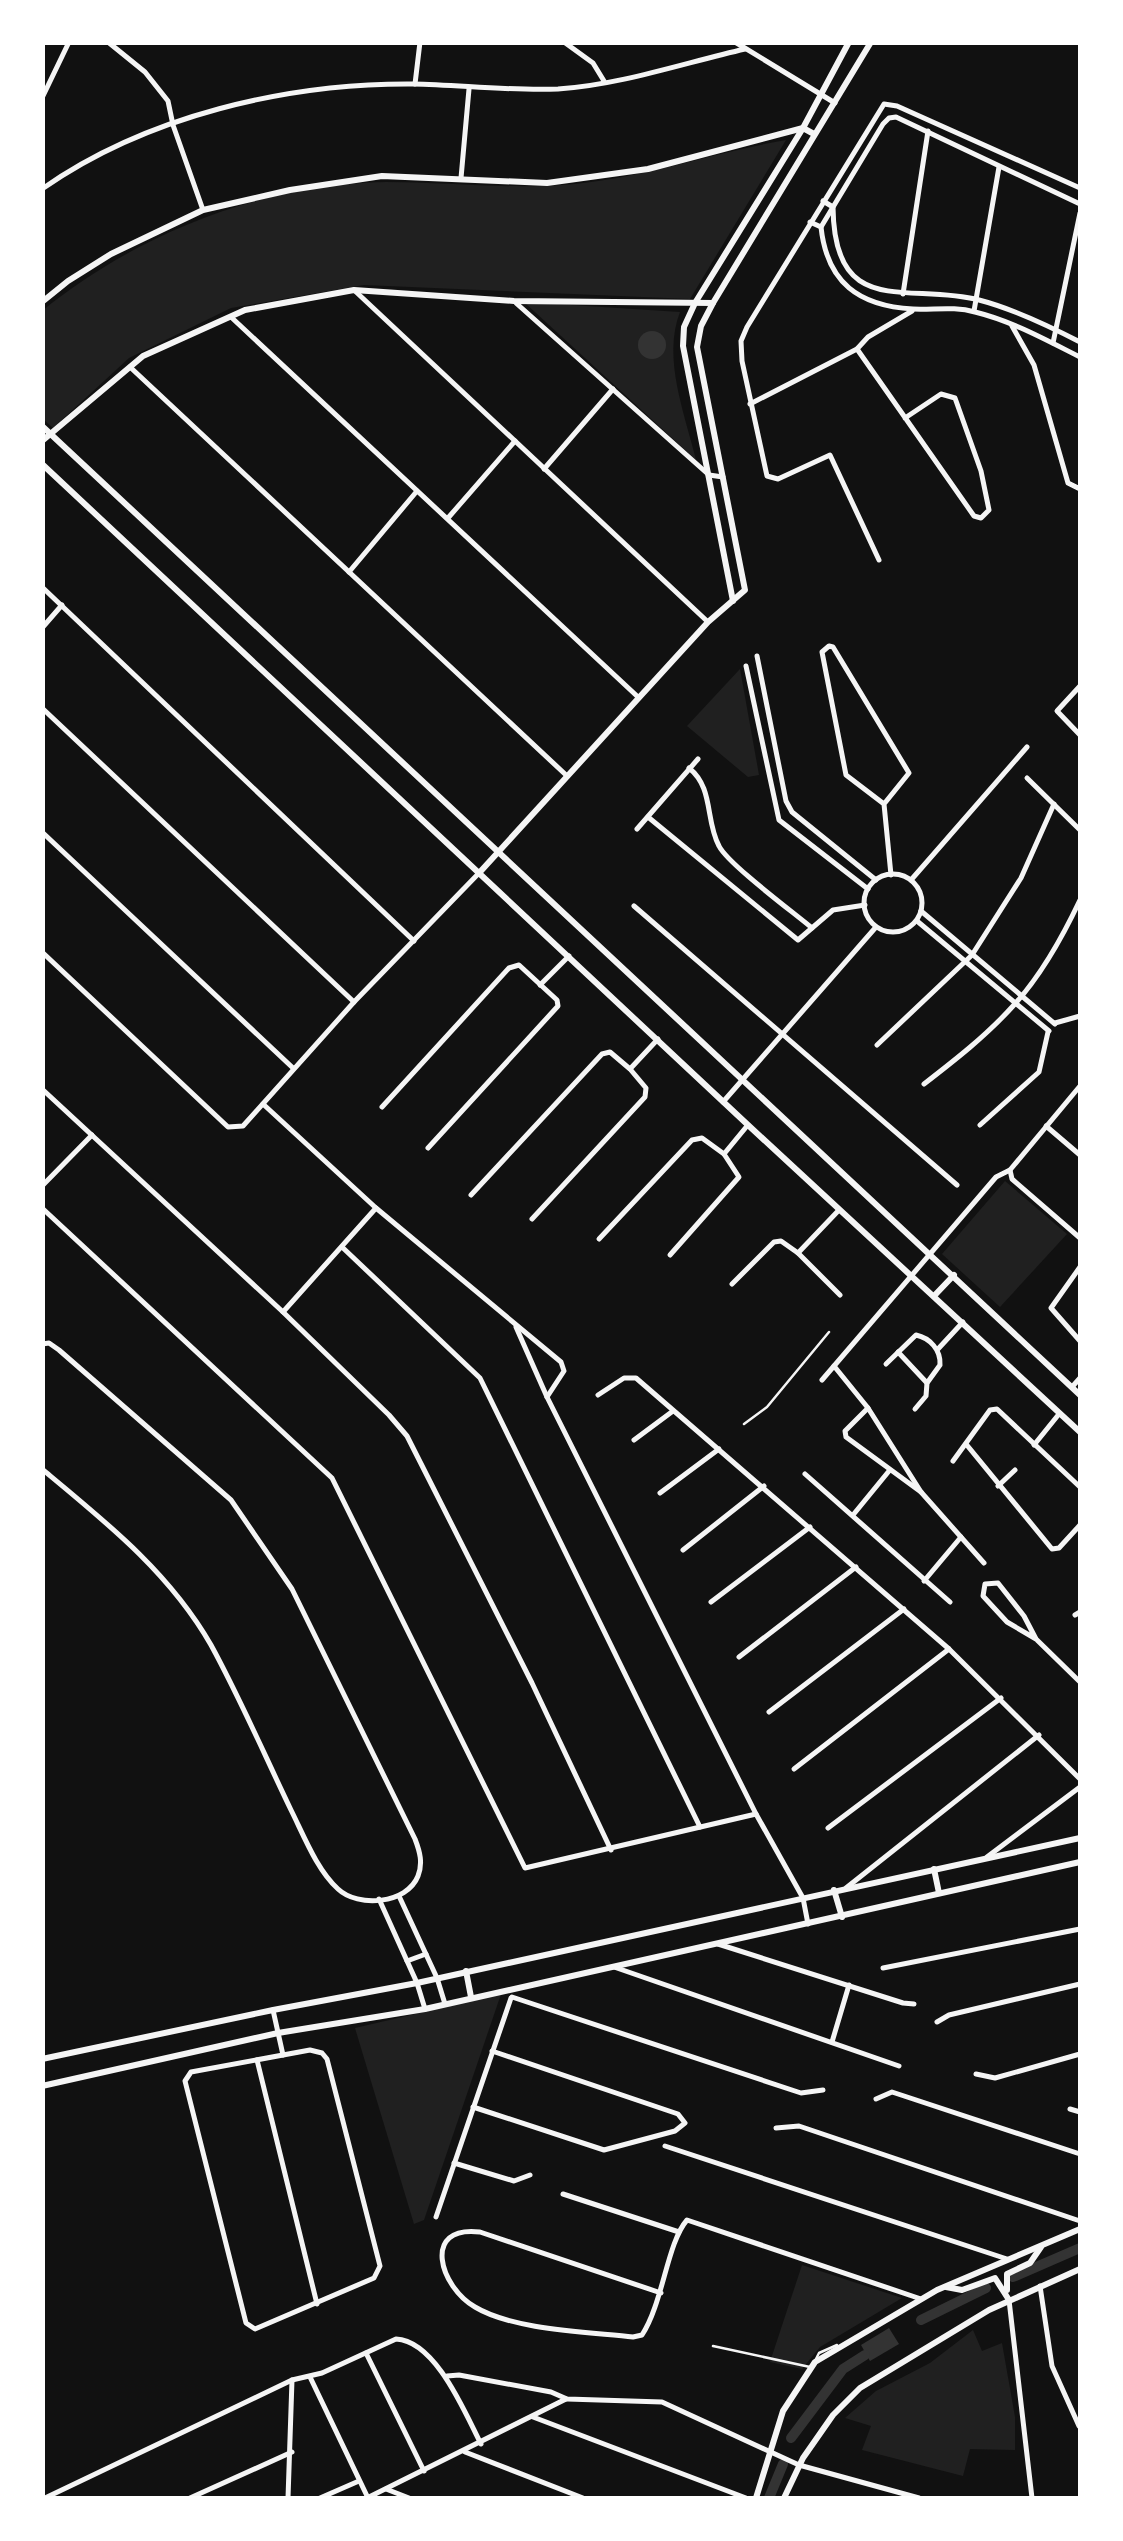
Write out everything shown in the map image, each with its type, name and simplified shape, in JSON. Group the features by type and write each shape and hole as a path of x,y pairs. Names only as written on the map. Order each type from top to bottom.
{"main road":[{"path":"480,872 708,622 745,590 697,347 701,326 870,42"},
{"path":"733,602 683,346 684,327 803,128 848,44 862,57"},
{"path":"42,302 111,254 203,210 290,190 382,176 547,183 648,169 803,128 814,134"},
{"path":"42,442 129,366 178,338 230,316 354,290 514,300 713,303"},
{"path":"42,426 1080,1395"},
{"path":"42,464 1080,1432"},
{"path":"934,1296 954,1274"},
{"path":"42,2059 417,1983 1080,1838"},
{"path":"42,2086 278,2033 425,2009 1080,1862"},
{"path":"934,1869 939,1893"},
{"path":"834,1890 842,1918"},
{"path":"466,1970 471,1998"},
{"path":"756,2498 784,2411 814,2365 945,2286 1042,2246 1080,2225"},
{"path":"1009,2300 1006,2276 1030,2263 1042,2246"},
{"path":"784,2498 796,2463 832,2414 860,2388 1009,2300 1080,2270"},
{"path":"945,2286 962,2290 995,2278 1009,2300"}],"street":[{"path":"42,98 69,42"},
{"path":"108,42 146,72 168,101 203,210"},
{"path":"415,84 420,42"},
{"path":"564,42 593,62 604,81"},
{"path":"735,42 834,103"},
{"path":"42,189 86,164 173,125 297,92 415,84 469,89 560,88 745,49"},
{"path":"461,178 469,89"},
{"path":"879,560 830,455 778,479 766,476 741,341 884,104 898,106 1080,188"},
{"path":"1080,204 928,131 888,118 820,228 827,260 851,291 878,302 914,309 974,311 1009,322 1080,357"},
{"path":"903,294 928,131"},
{"path":"974,311 999,165"},
{"path":"823,201 833,207"},
{"path":"833,207 839,252 850,272 880,291 976,299 1080,342"},
{"path":"1053,344 1080,213"},
{"path":"810,222 820,228"},
{"path":"354,290 708,622"},
{"path":"514,300 710,475 724,478"},
{"path":"750,404 857,349 868,337 914,309"},
{"path":"230,316 638,697"},
{"path":"1009,322 1034,365 1068,482 1080,488"},
{"path":"857,349 905,418 974,516 986,516 989,510 981,471 959,403 950,394 941,394 905,418"},
{"path":"129,366 566,775"},
{"path":"544,469 613,389"},
{"path":"447,519 514,441"},
{"path":"350,572 417,491"},
{"path":"42,588 414,941"},
{"path":"42,628 62,606"},
{"path":"884,804 846,775 822,652 829,646 907,768 906,778 884,804 891,875"},
{"path":"757,656 786,801 792,812 876,880"},
{"path":"746,666 779,820 868,888"},
{"path":"1080,686 1058,711 1080,735"},
{"path":"42,708 354,1002"},
{"path":"911,880 1027,747"},
{"path":"637,830 698,759"},
{"path":"689,768 702,780 714,834 724,853 812,928"},
{"path":"1027,778 1080,830"},
{"path":"877,1045 972,954 1021,878 1054,804"},
{"path":"648,818 798,940 832,910 865,905"},
{"path":"42,832 293,1068"},
{"path":"42,952 228,1127 235,1129 263,1104 354,1002 480,872"},
{"path":"891,875 911,880 921,896 917,921 900,932 876,927 865,905 868,888 876,880 891,875"},
{"path":"924,1084 980,1040 1016,1004 1067,928 1080,900"},
{"path":"634,906 957,1185"},
{"path":"921,910 1054,1024"},
{"path":"917,921 1049,1030"},
{"path":"724,1102 876,927"},
{"path":"540,985 569,956"},
{"path":"382,1107 510,968 519,965 557,1000 554,1011 428,1148"},
{"path":"980,1124 1039,1072 1054,1024 1080,1016"},
{"path":"630,1068 658,1039"},
{"path":"470,1195 602,1054 610,1052 646,1088 644,1098 532,1219"},
{"path":"822,1380 930,1252 996,1178 1010,1170 1080,1086"},
{"path":"42,1089 283,1312 407,1436 611,1850"},
{"path":"263,1104 376,1208 564,1367 547,1397"},
{"path":"724,1154 748,1125"},
{"path":"1046,1126 1080,1152"},
{"path":"42,1186 92,1135"},
{"path":"600,1239 692,1140 702,1138 724,1154 739,1172 737,1182 670,1254"},
{"path":"1010,1170 1012,1179 1080,1238"},
{"path":"42,1208 332,1478 525,1868 756,1814"},
{"path":"283,1312 376,1208"},
{"path":"798,1253 839,1210"},
{"path":"732,1284 774,1242 781,1241 840,1295"},
{"path":"342,1247 480,1378 700,1827"},
{"path":"1080,1267 1051,1308 1080,1341"},
{"path":"938,1349 964,1322"},
{"path":"516,1327 547,1397 756,1814 803,1898 808,1924"},
{"path":"886,1364 916,1335 938,1349 941,1358 936,1373 927,1383 926,1396 916,1410"},
{"path":"42,1344 49,1343 59,1350 231,1500 292,1588 415,1839 420,1872 399,1896 380,1899 345,1895 334,1886 309,1847 210,1644 168,1582 122,1535 42,1469"},
{"path":"898,1352 927,1383"},
{"path":"834,1366 868,1408 921,1492 984,1563"},
{"path":"598,1395 629,1376 636,1378 949,1649 1039,1736 1080,1783 986,1858"},
{"path":"1072,1387 1080,1378"},
{"path":"868,1408 850,1422 846,1438 921,1492"},
{"path":"953,1461 994,1409 1000,1410 1080,1486"},
{"path":"634,1440 673,1411"},
{"path":"1034,1445 1059,1414"},
{"path":"966,1444 1055,1550 1080,1525"},
{"path":"660,1493 719,1449"},
{"path":"998,1486 1015,1470"},
{"path":"853,1515 889,1471"},
{"path":"804,1474 950,1602"},
{"path":"683,1550 764,1486"},
{"path":"711,1602 810,1527"},
{"path":"924,1581 961,1538"},
{"path":"739,1657 856,1567"},
{"path":"1036,1639 1007,1592 998,1583 985,1584 982,1592 986,1600 1007,1622 1036,1639 1080,1681"},
{"path":"769,1712 904,1609"},
{"path":"794,1769 949,1649"},
{"path":"828,1828 1001,1698"},
{"path":"846,1888 1039,1736"},
{"path":"399,1896 445,2004"},
{"path":"380,1899 425,2009"},
{"path":"882,1968 1080,1929"},
{"path":"718,1944 903,2004 914,2004"},
{"path":"408,1961 426,1954"},
{"path":"614,1967 899,2066"},
{"path":"937,2022 949,2014 1080,1984"},
{"path":"832,2042 849,1986"},
{"path":"436,2217 515,1988"},
{"path":"512,1997 800,2092 823,2090"},
{"path":"273,2010 282,2055"},
{"path":"317,2050 327,2059 380,2266 374,2278 260,2330 246,2324 184,2088 190,2072 256,2060 317,2050"},
{"path":"473,2107 604,2150 675,2131 685,2123 678,2114 492,2051"},
{"path":"976,2074 995,2078 1080,2054"},
{"path":"256,2060 316,2304"},
{"path":"876,2100 892,2092 1080,2154"},
{"path":"1070,2110 1080,2112"},
{"path":"776,2128 799,2126 1080,2225"},
{"path":"665,2146 1007,2259"},
{"path":"454,2162 514,2181 530,2175"},
{"path":"563,2194 679,2232"},
{"path":"661,2293 480,2232 466,2230 453,2236 440,2257 450,2282 475,2307 543,2327 634,2337 642,2335 661,2293 686,2220 922,2299"},
{"path":"1040,2286 1052,2366 1079,2426"},
{"path":"1009,2300 1032,2498"},
{"path":"45,2498 292,2380 310,2378 396,2339 406,2340 447,2376 481,2444"},
{"path":"366,2352 424,2470"},
{"path":"447,2376 533,2389 568,2399 662,2402 796,2463 919,2498"},
{"path":"310,2378 368,2498 568,2399"},
{"path":"288,2498 292,2380"},
{"path":"533,2416 746,2498"},
{"path":"190,2498 292,2452"},
{"path":"465,2452 583,2498"},
{"path":"320,2498 359,2481"},
{"path":"386,2489 409,2498"}],"lane":[{"path":"744,1424 767,1406 830,1332"},
{"path":"714,2346 814,2365"}],"shaded area":[{"path":"786,140 690,299 364,285 231,308 129,358 53,428 43,419 42,311 119,258 204,218 248,203 340,185 386,182 540,186 590,182"},
{"path":"524,302 680,312 673,348 674,367 696,460"},
{"path":"652,331 662,335 666,345 662,355 652,359 642,355 638,345 642,335"},
{"path":"740,669 759,775 748,777 687,726"},
{"path":"1005,1181 1067,1234 1000,1307 942,1254"},
{"path":"501,1994 424,2220 414,2224 355,2028"},
{"path":"802,2265 902,2298 820,2347 802,2369 770,2362"},
{"path":"889,2328 899,2344 870,2361 861,2345"},
{"path":"973,2330 982,2351 1002,2343 1015,2417 1015,2450 970,2449 963,2476 862,2450 871,2426 845,2418 876,2391 930,2363"}],"waterway":[{"path":"1013,2277 1080,2248"},
{"path":"921,2320 986,2288"},
{"path":"791,2438 843,2369 865,2355"},
{"path":"769,2498 783,2464"}]}
